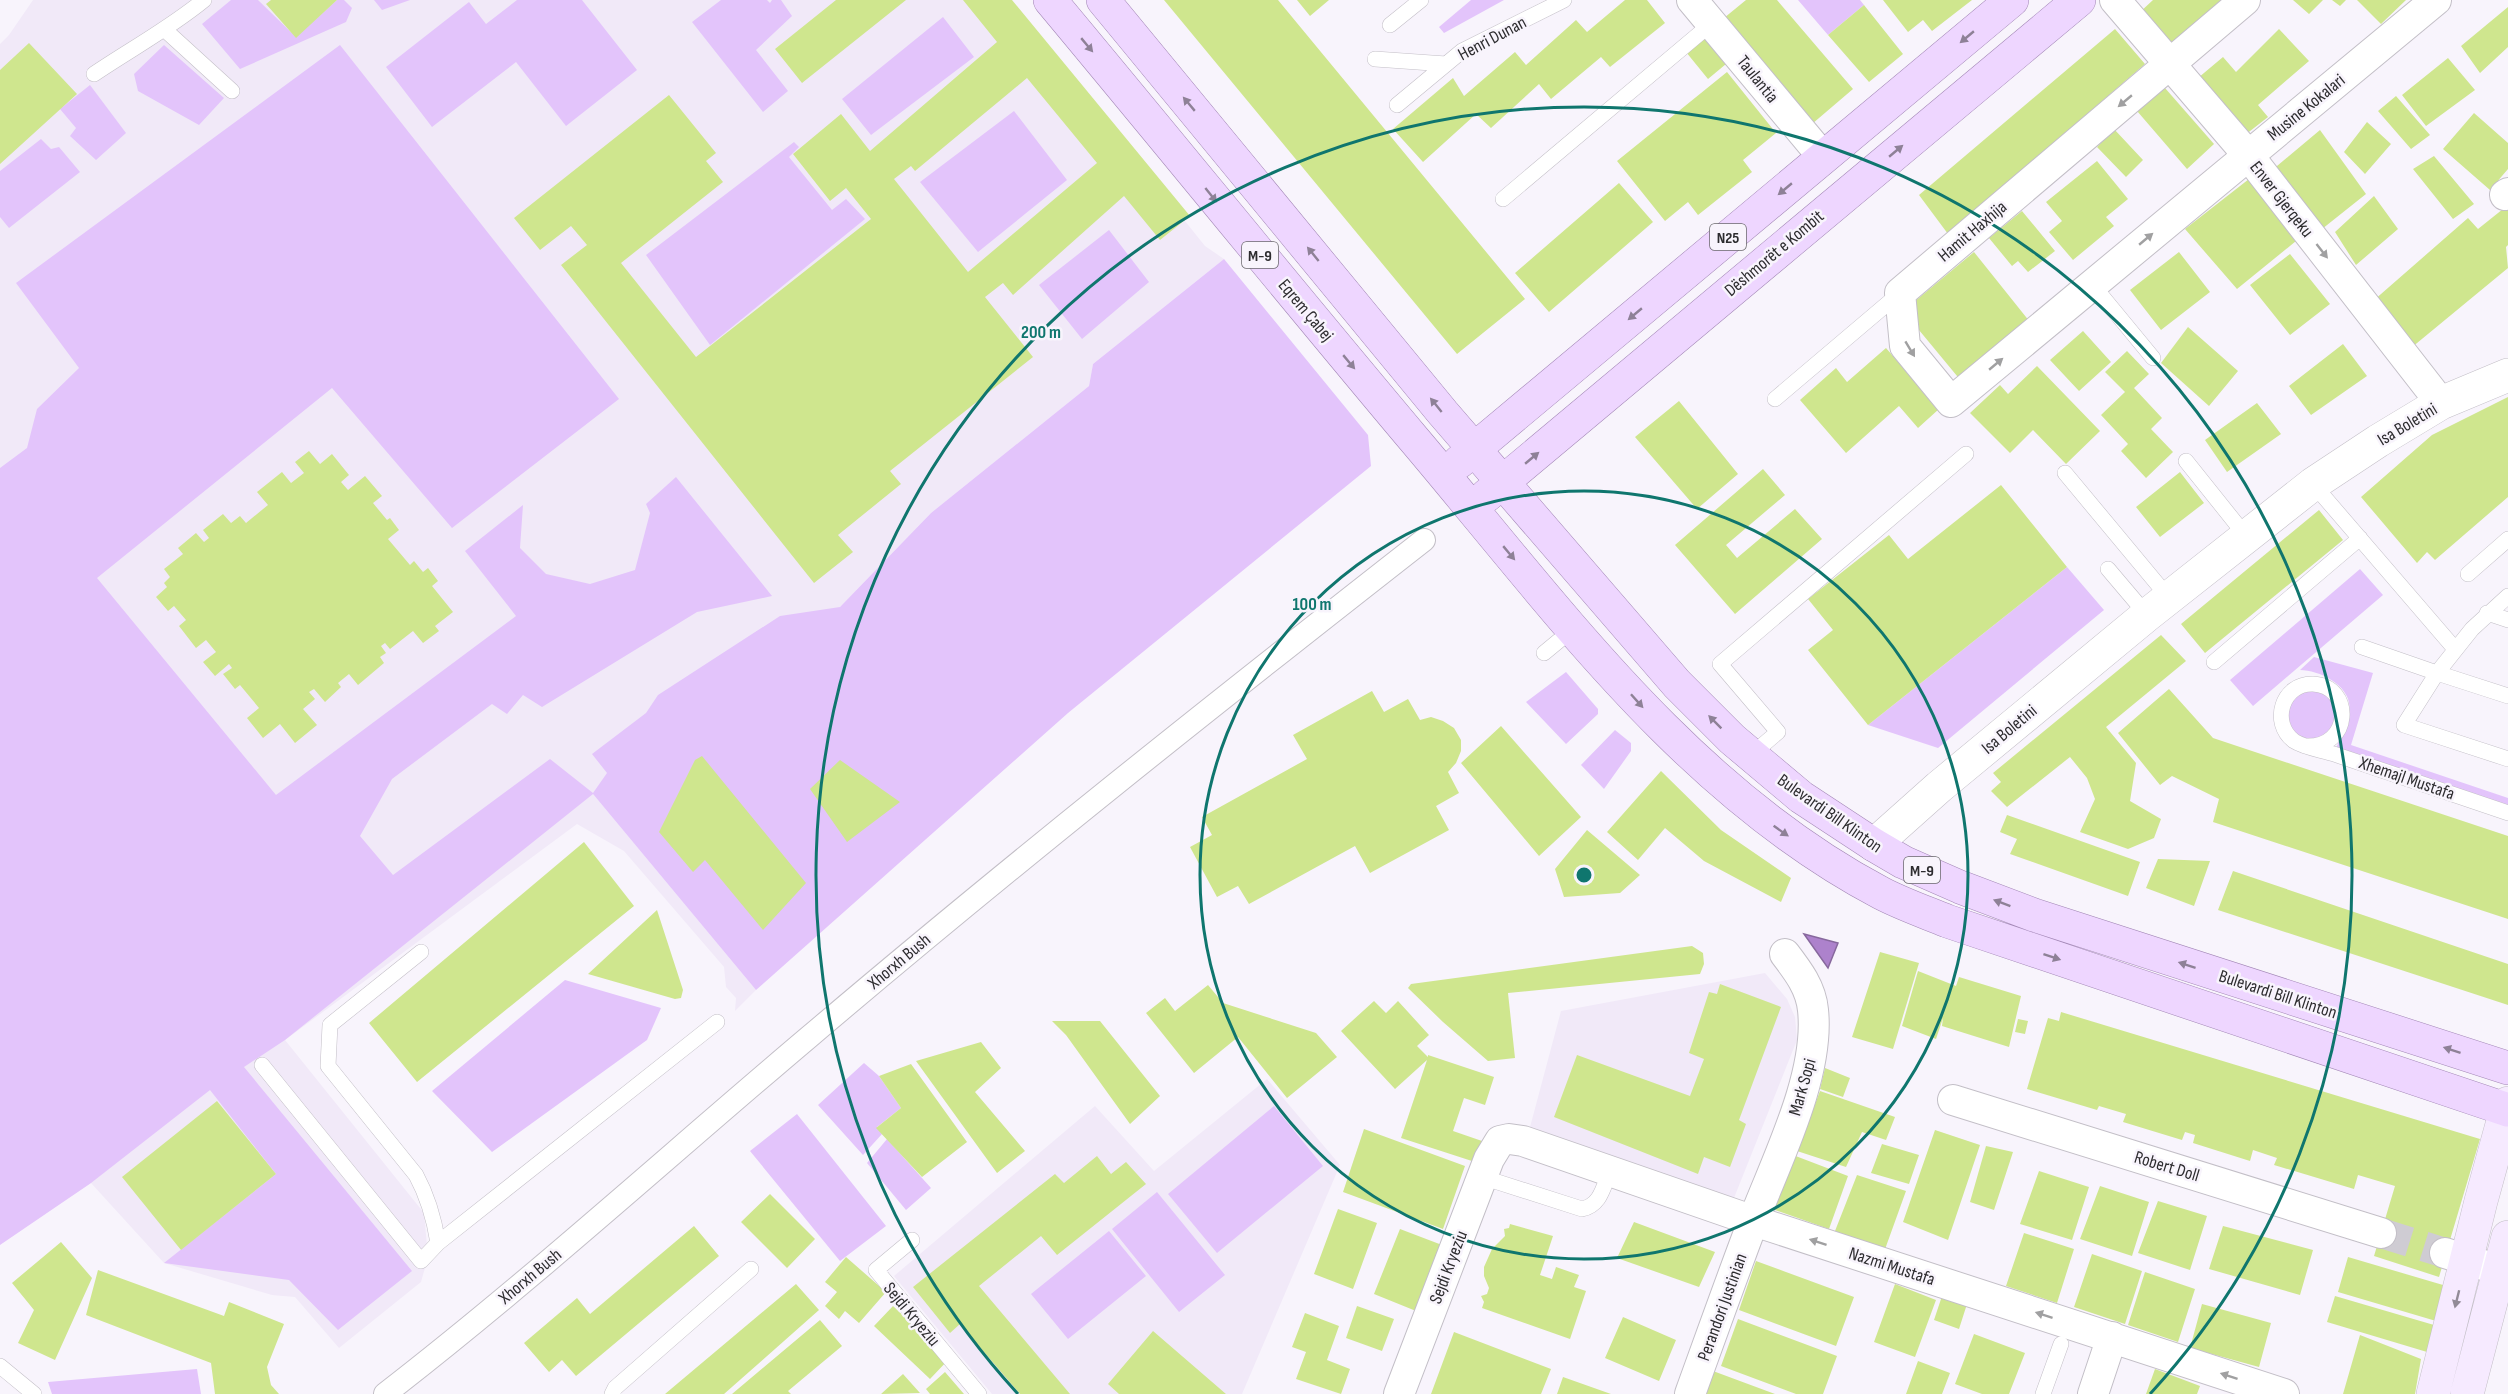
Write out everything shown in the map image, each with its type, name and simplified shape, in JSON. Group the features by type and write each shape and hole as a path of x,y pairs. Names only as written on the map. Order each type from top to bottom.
{"main road":[{"name":"Eqrem Çabej","path":"1050,0 1471,509"},
{"name":"M-9","path":"1103,0 1475,449"},
{"name":"N25","path":"1444,475 2012,0"},
{"name":"Dëshmorët e Kombit","path":"1471,509 2079,0"},
{"name":"Bulevardi Bill Klinton","path":"1475,449 1677,684 1732,740 1802,797 1874,845 1903,862 1960,887 2034,915 2508,1068"},
{"name":"Bulevardi Bill Klinton","path":"1471,509 1648,714 1707,771 1776,828 1828,863 1884,895 1958,925 2507,1107"},
{"path":"2433,1394 2456,1257 2507,1107"},
{"path":"2467,1394 2508,1237"}],"street":[{"name":"Taulantia","path":"1692,0 1823,157"},
{"name":"Enver Gjerqeku","path":"2115,0 2248,155 2441,403"},
{"name":"Hamit Haxhija","path":"1900,293 2245,0"},
{"name":"Musine Kokalari","path":"1900,293 1905,346 1952,402 2436,0"},
{"name":"Isa Boletini","path":"1874,845 1939,787 2158,606 2313,484 2441,403 2508,375"},
{"name":"Xhorxh Bush","path":"385,1394 460,1336 905,955 1424,540"},
{"name":"Mark Sopi","path":"1754,1221 1786,1138 1812,1058 1813,1008 1808,989 1799,972 1785,954"},
{"name":"Robert Doll","path":"1953,1100 2380,1233"},
{"name":"Nazmi Mustafa","path":"1500,1141 1509,1139 1523,1141 1754,1221 2284,1394"},
{"name":"Sejdi Kryeziu","path":"1399,1394 1493,1149 1500,1141"},
{"name":"Perandori Justinian","path":"1690,1394 1754,1221"},
{"path":"2456,1257 2499,1270"},
{"path":"2093,1394 2112,1337"}],"lane":[{"path":"94,74 204,0"},
{"path":"1390,25 1421,0"},
{"name":"Henri Dunan","path":"1397,105 1462,51 1564,0"},
{"path":"1503,198 1712,23"},
{"path":"164,29 232,92"},
{"path":"1375,59 1446,64"},
{"path":"2092,284 2153,358"},
{"name":"Hamit Haxhija","path":"1775,399 1900,293"},
{"path":"1751,755 1778,732 1720,664 1966,454"},
{"path":"2186,461 2246,536"},
{"path":"2065,473 2158,606"},
{"path":"2313,484 2455,649"},
{"path":"2214,662 2360,538"},
{"path":"2468,574 2508,539"},
{"path":"2108,569 2158,606"},
{"path":"2508,596 2487,613 2455,649 2404,725 2508,759"},
{"path":"2487,613 2508,620"},
{"path":"1544,653 1573,629"},
{"path":"2362,647 2508,696"},
{"name":"Xhemajl Mustafa","path":"2305,746 2325,743 2334,737 2343,719 2339,700 2332,692 2313,684 2294,690 2286,697 2282,706 2283,726 2296,742 2305,746 2508,813"},
{"path":"421,952 330,1025 328,1066 416,1175 434,1214 438,1243"},
{"path":"262,1065 421,1261 438,1243 717,1022"},
{"path":"1482,1177 1582,1209 1591,1207 1597,1202 1610,1171"},
{"name":"Sejdi Kryeziu","path":"912,1240 876,1270 979,1394"},
{"path":"612,1394 615,1388 751,1269"},
{"path":"2043,1394 2061,1344"},
{"path":"0,1366 34,1394"}],"shaded area":[{"path":"33,0 1008,0 1205,246 1224,259 1093,364 1089,386 931,513 840,607 593,794 756,990 735,1011 736,998 726,987 724,967 624,851 577,824 285,1040 424,1213 428,1257 421,1282 339,1348 295,1297 272,1295 164,1263 91,1183 0,1244 0,44 9,35"},
{"path":"231,0 258,0 296,37 337,0 344,0 352,8 346,22 240,69 202,24"},
{"path":"374,0 410,0 382,10"},
{"path":"517,0 582,0 637,70 566,126 516,62 432,127 386,67 469,2 486,24"},
{"path":"721,0 767,0 770,3 772,0 781,0 792,16 756,50 788,91 763,112 692,22"},
{"path":"1471,0 1504,0 1444,33 1439,27"},
{"path":"1798,0 1860,0 1864,5 1828,35"},
{"path":"943,17 974,57 871,135 842,99"},
{"path":"164,45 224,98 199,125 138,91 134,74"},
{"path":"340,45 619,399 452,528 332,388 97,578 276,795 516,616 465,551 523,505 520,548 546,574 590,584 635,570 650,513 646,504 676,477 772,596 697,612 542,707 523,695 507,714 492,704 392,779 360,836 393,875 550,759 593,793 607,773 592,754 646,713 658,695 780,616 840,607 931,513 1089,386 1093,364 1224,259 1368,435 1371,466 1068,713 756,990 593,794 285,1040 244,1067 412,1271 338,1330 289,1280 164,1263 276,1174 210,1090 91,1183 0,1245 0,468 27,448 37,409 79,368 16,283"},
{"path":"90,85 126,133 96,160 70,136 76,128 60,109"},
{"path":"1014,111 1067,180 978,252 920,182"},
{"path":"41,139 51,149 59,147 80,172 9,228 0,217 0,171"},
{"path":"794,142 799,147 789,157 832,210 846,199 865,219 710,345 646,255"},
{"path":"1109,230 1149,282 1082,339 1039,285"},
{"path":"2067,567 2104,610 1938,748 1868,725"},
{"path":"2360,569 2383,595 2253,706 2230,680"},
{"path":"2314,657 2373,673 2351,745 2508,798 2508,813 2334,754 2348,717 2349,703 2341,688 2334,682 2317,673 2300,670"},
{"path":"1566,672 1598,709 1598,714 1566,744 1526,702"},
{"path":"2307,691 2317,691 2329,698 2336,710 2336,720 2329,732 2317,739 2307,739 2292,728 2288,720 2288,710 2299,695"},
{"path":"1615,730 1631,743 1631,751 1604,789 1581,765"},
{"path":"1804,934 1838,943 1828,968"},
{"path":"1765,973 1787,999 1795,1017 1797,1040 1730,1208 1529,1131 1561,1011"},
{"path":"565,980 661,1008 647,1040 492,1152 432,1091"},
{"path":"864,1063 879,1076 901,1108 877,1127 882,1134 863,1155 818,1105"},
{"path":"1267,1079 1340,1165 1242,1394 992,1394 894,1276 1095,1106 1154,1171"},
{"path":"1274,1106 1323,1166 1217,1253 1168,1194"},
{"path":"797,1114 886,1226 840,1261 750,1151"},
{"path":"887,1139 931,1188 906,1210 867,1163"},
{"path":"1157,1192 1225,1275 1179,1312 1112,1229"},
{"path":"1109,1231 1146,1276 1068,1339 1031,1294"},
{"path":"197,1369 201,1394 52,1394 48,1382"}],"building":[{"path":"271,0 337,0 296,38 266,4"},
{"path":"836,0 906,0 802,83 775,49"},
{"path":"963,0 1012,0 1190,216 1160,240 1124,196 1013,295 1003,283 985,297 1033,357 890,471 901,484 838,535 853,552 814,583 561,265 587,245 571,226 540,250 514,218 669,95 716,153 706,161 723,182 621,263 696,357 871,219 846,188 830,201 793,154 841,114 870,151 997,42","holes":["1027,78 1097,163 968,272 894,179 911,166 915,171"]},
{"path":"1164,0 1278,0 1525,299 1457,354"},
{"path":"1297,0 1329,0 1310,16"},
{"path":"1625,0 1647,0 1665,23 1610,67 1601,57 1551,99 1539,84 1491,128 1476,114 1423,162 1393,129 1453,78 1464,96 1515,52 1526,65 1576,20 1587,32"},
{"path":"1746,0 1777,0 1853,89 1812,124 1724,18"},
{"path":"1883,0 1972,0 1932,31 1923,20 1908,32"},
{"path":"2153,0 2228,0 2171,48 2139,13"},
{"path":"2293,0 2323,0 2309,14"},
{"path":"2332,0 2346,0 2340,6"},
{"path":"2357,0 2406,0 2381,24"},
{"path":"1864,5 1903,54 1869,82 1828,35"},
{"path":"2508,7 2508,47 2480,73 2461,46"},
{"path":"2115,29 2145,64 1948,234 1919,195"},
{"path":"2279,29 2309,61 2258,105 2268,117 2245,135 2198,78 2223,57 2236,72"},
{"path":"1704,36 1726,64 1708,79 1686,52"},
{"path":"29,43 77,94 0,164 0,70"},
{"path":"2448,58 2475,90 2426,126 2402,95"},
{"path":"1727,72 1776,133 1743,160 1752,172 1698,215 1688,202 1665,221 1617,161"},
{"path":"2158,80 2214,144 2187,169 2131,104"},
{"path":"2396,96 2430,135 2411,149 2378,111"},
{"path":"2474,113 2508,143 2508,169 2490,190 2443,149"},
{"path":"2367,122 2391,144 2365,174 2344,152"},
{"path":"2114,129 2143,160 2126,177 2097,147"},
{"path":"2320,130 2366,194 2317,233 2271,171"},
{"path":"2434,156 2474,204 2453,219 2413,169"},
{"path":"2097,161 2128,199 2106,217 2114,226 2073,260 2049,232 2062,221 2046,202"},
{"path":"2249,179 2296,241 2237,289 2185,229"},
{"path":"1619,183 1653,222 1549,312 1515,273"},
{"path":"2374,196 2398,229 2356,265 2335,232"},
{"path":"2508,205 2508,245 2506,247 2508,268 2411,348 2373,301 2468,218 2478,229"},
{"path":"2022,211 2055,251 2028,272 2018,261 2012,266 1989,238"},
{"path":"1974,252 2030,322 1962,382 1914,324 1914,302"},
{"path":"2179,252 2210,292 2161,330 2130,290"},
{"path":"2290,254 2330,304 2290,335 2250,285"},
{"path":"2188,327 2238,371 2209,406 2161,363"},
{"path":"2083,331 2111,362 2079,391 2050,360"},
{"path":"2343,344 2367,376 2311,415 2289,386"},
{"path":"1886,348 1939,409 1918,428 1899,406 1846,453 1800,400 1836,368 1847,382"},
{"path":"2127,351 2149,374 2134,388 2162,418 2151,429 2173,452 2146,478 2121,451 2128,444 2101,415 2125,392 2105,372"},
{"path":"2037,366 2100,431 2066,464 2033,430 2010,453 1970,413 2000,385 2008,394"},
{"path":"2508,397 2508,497 2435,560 2427,552 2417,563 2361,497 2432,435"},
{"path":"1679,401 1738,474 1697,509 1635,437"},
{"path":"2257,403 2281,434 2227,472 2205,440"},
{"path":"309,451 320,464 332,454 349,475 341,482 348,490 365,476 382,496 373,503 387,520 390,518 399,530 388,539 410,565 414,561 423,572 428,568 438,581 432,586 453,612 435,626 439,631 423,643 413,631 390,649 385,643 381,646 386,653 380,657 384,663 358,685 349,674 338,683 341,687 325,702 314,689 309,692 315,699 303,709 317,725 295,743 280,724 263,738 247,718 259,708 240,685 235,689 223,674 232,668 229,664 215,676 203,662 216,652 206,640 196,648 179,626 186,620 174,606 168,611 156,597 167,587 164,583 170,577 164,569 183,554 178,548 196,533 204,542 209,538 203,530 223,514 231,523 240,516 246,523 268,505 257,492 282,472 291,483 304,473 295,462"},
{"path":"1763,469 1785,495 1726,545 1737,558 1795,509 1822,539 1735,614 1675,545"},
{"path":"2180,472 2204,503 2160,537 2136,507"},
{"path":"2001,485 2067,567 1868,725 1808,650 1833,630 1808,599 1889,535 1908,559"},
{"path":"2319,510 2343,540 2205,653 2181,624"},
{"path":"2161,635 2186,661 2106,727 2136,763 2130,801 2161,819 2154,838 2128,849 2080,832 2095,799 2087,778 2070,757 2007,807 1991,791 2001,782 1993,773"},
{"path":"2169,689 2213,738 2508,836 2508,919 2213,822 2219,799 2172,776 2160,785 2118,733"},
{"path":"1372,691 1384,712 1408,699 1420,720 1431,717 1443,721 1454,728 1461,740 1461,751 1456,763 1448,772 1459,793 1436,806 1449,830 1370,873 1355,846 1249,904 1238,886 1217,897 1190,847 1212,835 1202,817 1307,759 1293,735"},
{"path":"1501,726 1581,817 1539,856 1461,763"},
{"path":"702,756 806,883 763,930 705,860 693,872 659,832 695,760"},
{"path":"840,760 900,802 847,842 810,789"},
{"path":"1661,771 1721,830 1791,878 1781,902 1704,861 1665,828 1638,860 1607,832"},
{"path":"2007,815 2140,862 2128,896 2010,854 2017,839 2000,832"},
{"path":"1587,830 1640,875 1620,893 1564,897 1555,869"},
{"path":"584,842 634,906 417,1082 369,1023"},
{"path":"2158,859 2210,861 2194,906 2146,888"},
{"path":"2233,871 2508,964 2508,1005 2218,910"},
{"path":"657,910 683,990 681,998 675,999 588,974"},
{"path":"1692,946 1703,953 1704,964 1700,974 1508,993 1515,1058 1488,1061 1408,988 1411,984"},
{"path":"1880,952 1919,963 1893,1049 1852,1037"},
{"path":"1918,971 1956,986 1959,977 2021,996 2009,1047 1942,1026 1943,1018 1936,1039 1902,1026"},
{"path":"1720,984 1781,1007 1739,1120 1746,1124 1730,1167 1704,1157 1698,1174 1554,1117 1577,1055 1690,1096 1704,1059 1689,1053 1709,992 1717,994"},
{"path":"1208,985 1223,1003 1316,1033 1337,1057 1287,1098 1238,1037 1194,1073 1146,1013 1165,998 1175,1011"},
{"path":"1374,1001 1386,1013 1398,1001 1429,1035 1417,1046 1428,1057 1428,1055 1494,1077 1485,1105 1464,1098 1453,1131 1482,1141 1475,1162 1401,1138 1427,1060 1395,1089 1341,1031"},
{"path":"2061,1012 2480,1139 2439,1277 2374,1256 2395,1186 2358,1175 2354,1189 2274,1165 2277,1158 2253,1150 2250,1161 2193,1143 2195,1135 2185,1132 2182,1140 2123,1122 2126,1114 2099,1106 2097,1110 2027,1089 2048,1018 2059,1021"},
{"path":"2018,1019 2028,1021 2025,1034 2015,1032"},
{"path":"1052,1021 1100,1021 1160,1096 1130,1124 1066,1035"},
{"path":"981,1042 1001,1068 975,1092 1025,1151 997,1173 916,1061"},
{"path":"911,1064 967,1142 922,1177 876,1128 901,1108 879,1076"},
{"path":"1825,1068 1850,1078 1843,1097 1820,1089"},
{"path":"1820,1091 1895,1117 1886,1140 1862,1132 1846,1167 1797,1151"},
{"path":"217,1101 276,1174 181,1250 122,1177"},
{"path":"1364,1129 1465,1166 1443,1229 1343,1192"},
{"path":"1935,1130 1980,1145 1948,1240 1903,1222"},
{"path":"1882,1144 1919,1155 1909,1184 1871,1173"},
{"path":"1986,1146 2013,1152 1994,1210 1970,1202"},
{"path":"1793,1155 1848,1176 1829,1229 1772,1209"},
{"path":"1097,1156 1111,1174 1126,1162 1146,1184 1057,1255 1041,1236 979,1286 1070,1394 1020,1394 960,1324 950,1333 913,1287 1055,1174 1064,1183"},
{"path":"2039,1171 2089,1187 2072,1240 2020,1224"},
{"path":"1857,1175 1906,1191 1884,1252 1835,1231"},
{"path":"2100,1186 2149,1202 2132,1256 2080,1239"},
{"path":"770,1194 815,1239 787,1268 741,1222"},
{"path":"2158,1201 2207,1216 2190,1270 2138,1253"},
{"path":"1338,1209 1377,1223 1353,1289 1314,1274"},
{"path":"1634,1222 1715,1252 1699,1287 1617,1258"},
{"path":"1510,1224 1553,1236 1540,1275 1552,1279 1556,1267 1579,1275 1574,1287 1586,1291 1570,1339 1482,1308 1484,1302 1481,1296 1487,1294 1489,1288 1484,1276 1484,1267 1492,1249 1505,1236 1504,1229 1509,1228"},
{"path":"694,1226 719,1256 576,1376 562,1360 549,1372 524,1343 577,1298 590,1314"},
{"path":"2223,1226 2313,1250 2300,1295 2209,1269"},
{"path":"1400,1229 1442,1245 1416,1311 1374,1294"},
{"path":"2024,1233 2074,1249 2057,1303 2006,1286"},
{"path":"61,1242 92,1278 55,1360 18,1343 34,1310 12,1283"},
{"path":"2092,1254 2142,1271 2125,1324 2074,1307"},
{"path":"846,1257 886,1292 859,1323 845,1311 839,1319 825,1306 837,1292 825,1282"},
{"path":"2348,1257 2443,1285 2436,1321 2338,1292"},
{"path":"1756,1261 1854,1297 1836,1346 1739,1310"},
{"path":"98,1270 224,1316 229,1302 284,1324 267,1367 271,1385 279,1394 215,1394 211,1363 86,1315"},
{"path":"2145,1272 2195,1289 2178,1342 2128,1325"},
{"path":"796,1284 819,1310 724,1394 665,1394"},
{"path":"1895,1284 1936,1300 1915,1357 1874,1342"},
{"path":"1942,1296 1967,1304 1959,1329 1934,1320"},
{"path":"2335,1296 2434,1325 2427,1352 2327,1322"},
{"path":"2202,1304 2271,1323 2259,1367 2190,1348"},
{"path":"893,1306 949,1359 930,1379 874,1326"},
{"path":"1357,1306 1394,1319 1382,1351 1346,1338"},
{"path":"1305,1313 1339,1326 1327,1360 1350,1369 1341,1394 1296,1379 1306,1352 1292,1347"},
{"path":"1623,1317 1676,1340 1659,1381 1605,1358"},
{"path":"1738,1319 1837,1356 1823,1394 1796,1394 1721,1366"},
{"path":"820,1320 842,1346 788,1391 791,1394 732,1394"},
{"path":"1153,1331 1226,1394 1119,1394 1108,1384"},
{"path":"1454,1332 1551,1369 1541,1394 1431,1394"},
{"path":"1974,1334 2025,1353 2009,1394 1982,1394 1955,1384"},
{"path":"2360,1335 2421,1359 2415,1394 2343,1394"},
{"path":"1918,1361 1950,1373 1942,1394 1906,1394"},
{"path":"2155,1369 2200,1386 2197,1394 2146,1394"},
{"path":"1713,1371 1775,1394 1705,1394"},
{"path":"945,1372 964,1394 930,1394 926,1389"},
{"path":"903,1374 920,1393 881,1394"},
{"path":"1563,1377 1611,1394 1557,1394"}],"tunnel":[{"path":"2381,1233 2445,1253"}]}
